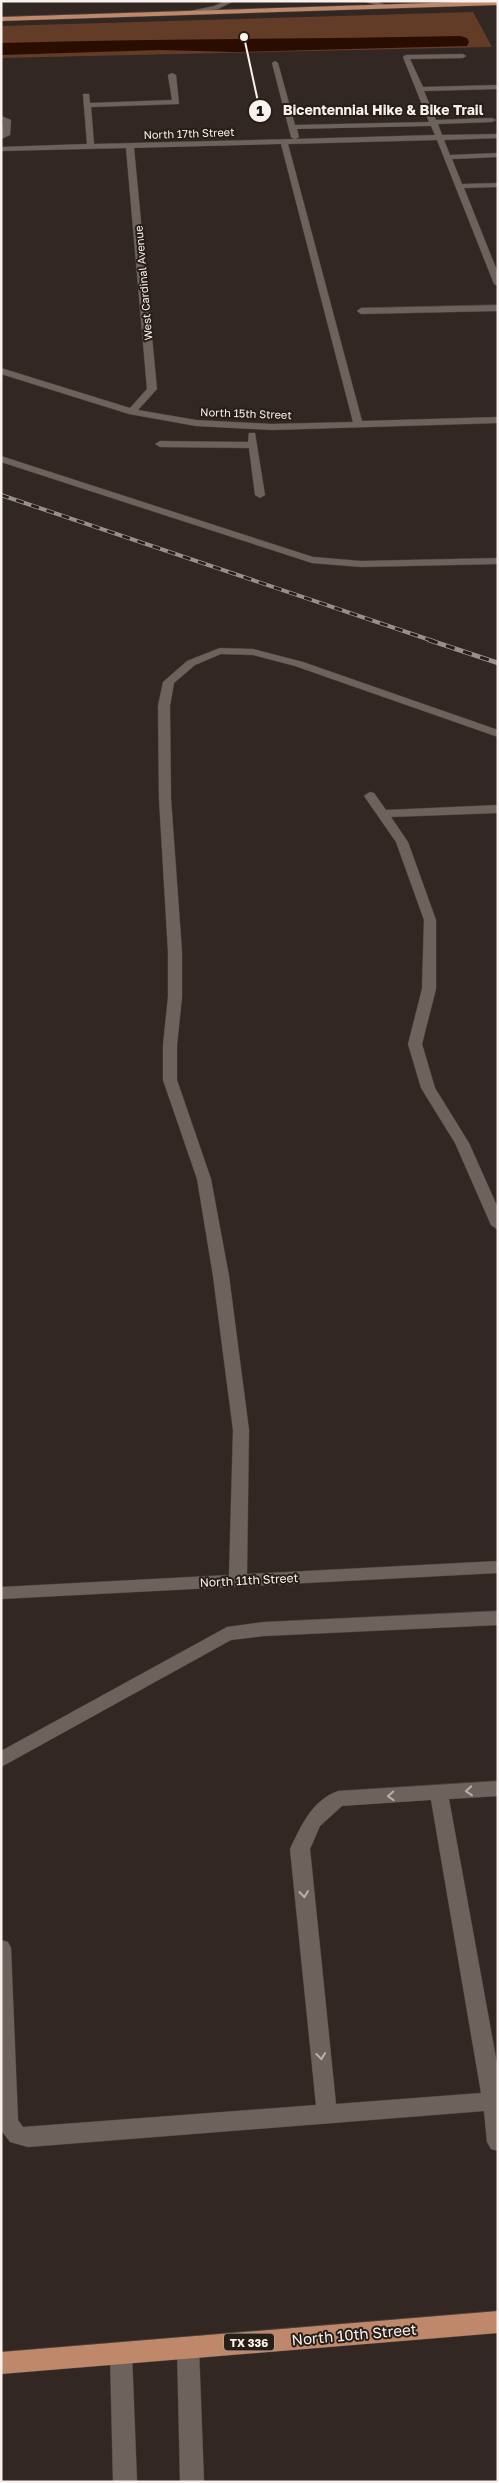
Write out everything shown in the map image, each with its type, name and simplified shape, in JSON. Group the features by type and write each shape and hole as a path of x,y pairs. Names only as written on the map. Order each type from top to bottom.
{"main road":[{"path":"1,19 193,11 498,3"},
{"name":"North 10th Street","path":"1,2364 498,2322"}],"street":[{"path":"193,11 216,8 231,1"},
{"path":"366,1 386,6"},
{"path":"463,56 406,57 498,284"},
{"path":"275,63 296,142"},
{"path":"87,104 176,102 172,75"},
{"path":"420,89 498,87"},
{"path":"86,96 91,147"},
{"path":"1,118 7,120 6,135 1,136"},
{"path":"292,127 492,120"},
{"name":"North 17th Street","path":"1,149 498,136"},
{"path":"284,142 358,424"},
{"name":"West Cardinal Avenue","path":"130,146 152,389 132,412"},
{"path":"448,157 498,155"},
{"path":"459,186 498,186"},
{"path":"361,311 498,308"},
{"name":"North 15th Street","path":"1,371 132,412 196,423 251,426 498,420"},
{"path":"251,426 260,495"},
{"path":"160,444 254,445"},
{"path":"1,460 312,560 361,564 498,561"},
{"path":"238,1580 240,1430 221,1276 204,1179 170,1080 170,1045 175,997 175,952 165,799 164,706 169,682 191,663 220,652 253,652 299,664 498,734"},
{"path":"370,796 402,842 430,920 429,989 415,1044 428,1088 462,1143 498,1225"},
{"path":"383,814 498,809"},
{"name":"North 11th Street","path":"1,1593 498,1566"},
{"path":"1,1760 227,1634 264,1629 498,1618"},
{"path":"327,2114 300,1849 313,1822 338,1799 498,1788"},
{"path":"439,1793 495,2101 498,2142"},
{"path":"1,1948 5,2092 8,2122 17,2135 28,2138 495,2101"},
{"path":"188,2348 192,2482"},
{"path":"121,2354 125,2482"}],"shaded area":[{"path":"473,12 492,47 1,58 1,26"}],"waterway":[{"path":"1,49 160,44 236,46 460,42"}],"railway":[{"path":"1,495 433,641"},
{"path":"429,640 498,663"}],"place":[{"name":"Bicentennial Hike & Bike Trail","path":"244,37"}]}
